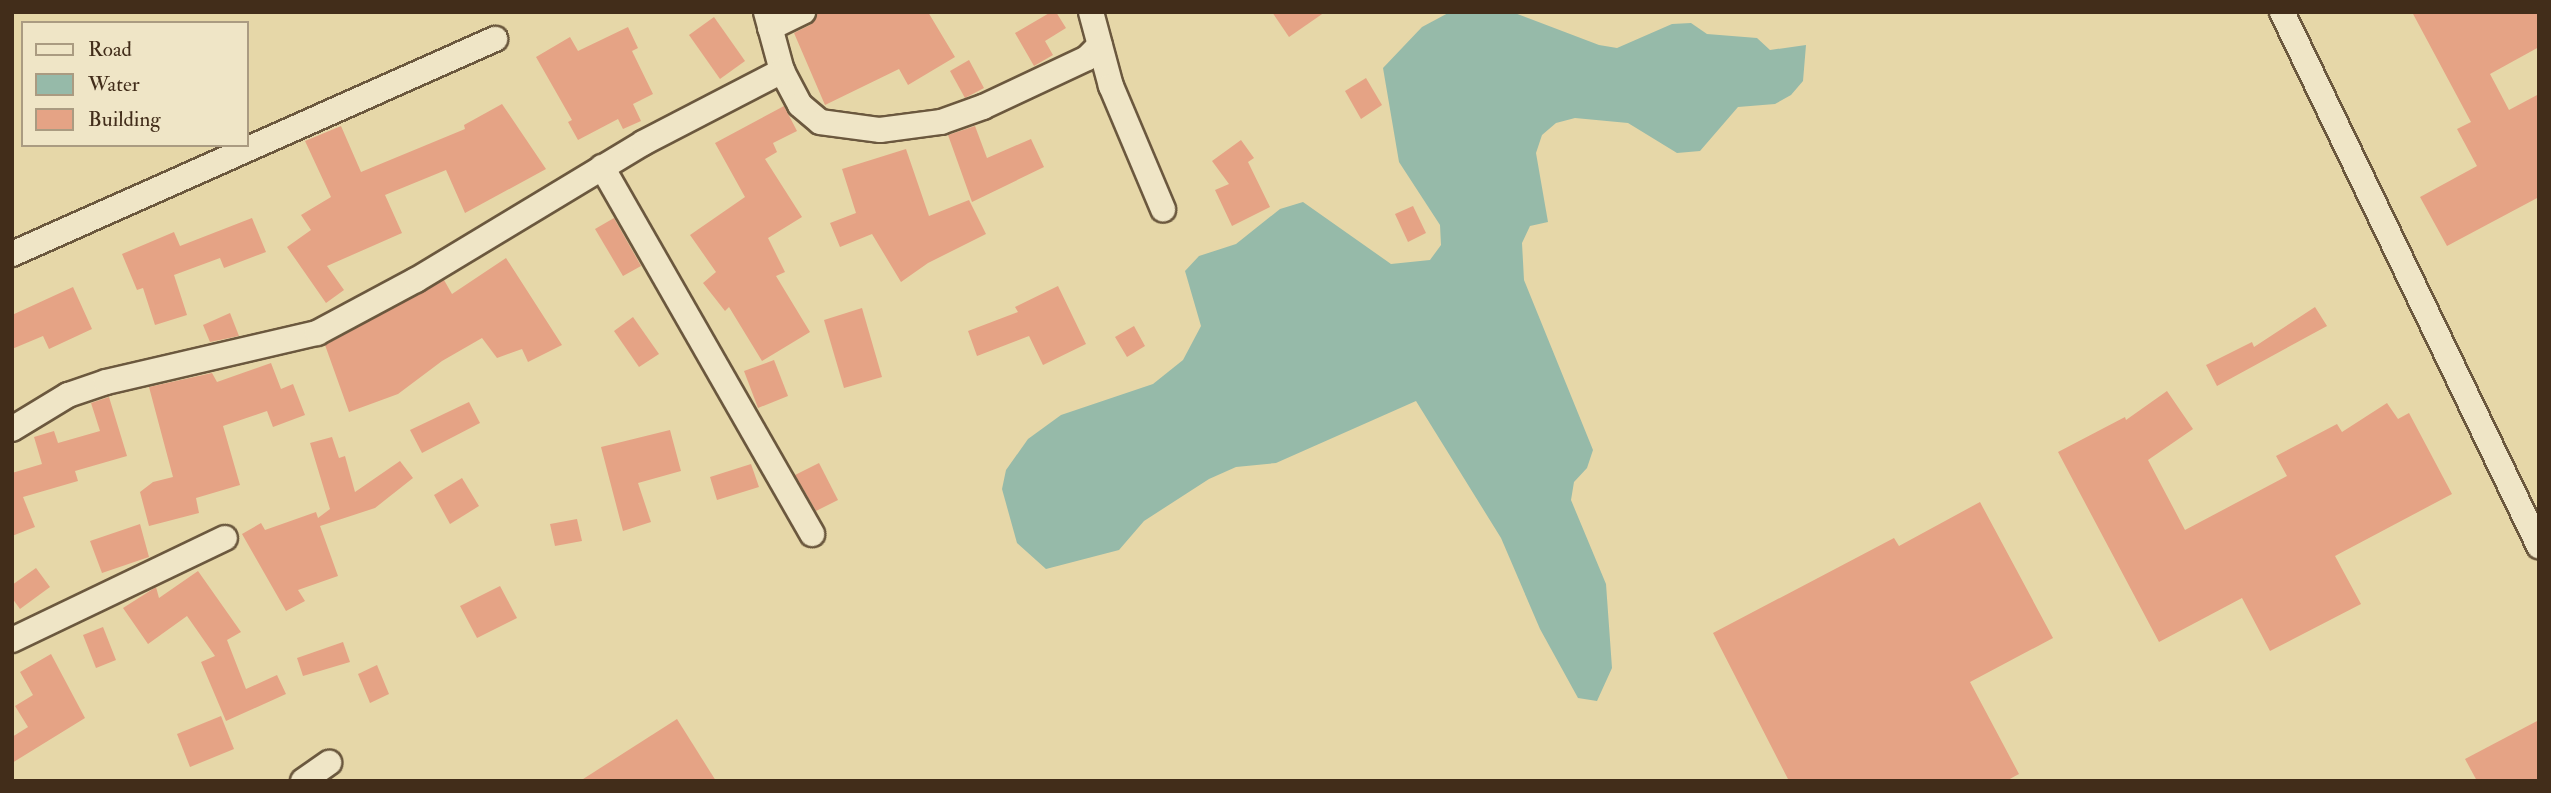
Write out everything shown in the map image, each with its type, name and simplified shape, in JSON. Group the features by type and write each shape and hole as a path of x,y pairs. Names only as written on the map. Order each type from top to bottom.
{"street":[{"path":"803,12 768,20 782,71 800,106 820,122 880,130 912,128 983,107 1087,58 1100,45"},
{"path":"1091,12 1111,86 1163,209"},
{"path":"2282,12 2530,499 2539,546"},
{"path":"12,254 495,39"},
{"path":"12,429 68,395 106,382 317,333 416,279 602,167 782,71"},
{"path":"602,167 811,534"},
{"path":"12,640 225,538"},
{"path":"303,781 329,763"}],"water":[{"path":"1450,12 1512,12 1599,45 1617,48 1672,24 1691,23 1707,34 1757,38 1770,50 1806,45 1803,81 1791,95 1775,104 1738,107 1700,151 1677,153 1628,123 1575,118 1556,123 1542,135 1536,153 1548,222 1530,226 1522,243 1524,280 1593,450 1587,468 1574,482 1571,500 1606,584 1612,668 1597,701 1578,698 1540,629 1501,538 1416,401 1276,463 1236,467 1209,479 1144,521 1119,550 1046,569 1017,543 1002,489 1006,470 1028,439 1061,415 1153,384 1183,360 1201,326 1185,271 1199,256 1236,244 1280,209 1303,202 1391,264 1430,260 1441,245 1440,225 1399,162 1383,68 1422,27"}],"building":[{"path":"819,12 928,12 955,57 908,85 899,69 825,105 794,33 810,25"},
{"path":"1051,12 1056,12 1066,28 1045,41 1053,55 1034,66 1015,33"},
{"path":"1272,12 1325,12 1289,37"},
{"path":"2412,12 2539,12 2539,47 2490,74 2509,110 2539,94 2539,197 2447,246 2420,197 2477,166 2457,129 2471,122"},
{"path":"714,17 745,61 720,79 689,35"},
{"path":"628,27 638,48 632,51 653,94 633,104 641,121 623,129 618,119 578,140 568,122 572,120 536,57 570,37 578,51"},
{"path":"969,60 984,88 965,98 950,71"},
{"path":"1366,78 1382,105 1361,119 1345,91"},
{"path":"502,104 546,169 465,213 446,170 385,195 402,233 327,266 344,290 326,303 287,247 311,230 301,215 331,197 305,141 341,126 361,172 465,129 464,125"},
{"path":"784,106 797,131 773,143 777,152 765,159 802,217 768,238 785,272 776,276 810,332 762,361 729,307 725,311 703,283 716,272 690,235 745,197 715,143"},
{"path":"975,126 987,158 1031,139 1044,167 972,202 948,135"},
{"path":"1241,140 1254,158 1248,162 1270,207 1232,226 1215,190 1229,184 1212,161"},
{"path":"906,149 929,216 969,200 986,234 928,263 901,282 872,234 840,247 830,223 856,213 842,169"},
{"path":"1413,206 1426,233 1408,242 1395,214"},
{"path":"252,218 266,252 224,268 220,258 174,275 187,315 155,325 143,288 137,290 122,254 174,232 180,246"},
{"path":"614,218 641,266 623,276 595,229"},
{"path":"506,258 562,345 528,362 522,349 497,358 482,338 442,361 398,394 349,412 325,345 444,280 452,294"},
{"path":"1058,286 1086,344 1043,365 1029,336 977,356 968,331 1018,312 1015,307"},
{"path":"73,287 92,329 49,349 43,336 12,349 12,315"},
{"path":"2315,307 2327,326 2217,386 2206,365 2252,342 2254,347"},
{"path":"862,308 882,377 844,388 824,320"},
{"path":"230,313 239,336 210,342 203,325"},
{"path":"633,317 659,354 639,367 614,331"},
{"path":"1134,326 1145,346 1127,357 1115,337"},
{"path":"774,360 788,396 758,408 744,371"},
{"path":"271,363 281,389 293,384 305,415 273,427 267,411 223,426 240,485 196,498 199,513 149,526 140,492 153,482 173,477 149,387 212,373 217,382"},
{"path":"2167,391 2193,429 2148,460 2185,530 2287,476 2276,456 2337,424 2342,432 2387,403 2398,419 2409,413 2452,494 2335,556 2361,604 2270,651 2242,598 2159,642 2058,452 2125,417 2126,420"},
{"path":"109,397 127,456 75,471 78,481 23,497 35,527 12,536 12,473 42,464 34,437 54,431 58,443 100,431 91,403"},
{"path":"469,402 480,423 422,453 410,430"},
{"path":"670,430 681,471 638,483 651,522 623,531 601,447"},
{"path":"332,437 339,458 345,456 355,492 400,461 413,478 375,508 320,526 338,576 298,590 305,601 286,611 242,534 261,523 265,530 316,512 318,518 330,509 310,443"},
{"path":"819,463 838,500 816,511 795,475"},
{"path":"751,464 759,487 717,500 710,477"},
{"path":"462,478 479,506 450,524 434,495"},
{"path":"1980,502 2053,638 1970,682 2019,774 2006,781 1789,781 1713,633 1894,538 1899,546"},
{"path":"577,519 582,541 555,546 550,524"},
{"path":"140,524 149,557 102,573 90,541"},
{"path":"36,568 50,587 20,609 12,598 12,585"},
{"path":"198,571 241,632 227,640 246,689 277,675 286,694 226,721 201,662 215,656 187,616 148,644 123,608 156,587 159,598"},
{"path":"500,586 517,618 477,638 460,606"},
{"path":"103,627 116,660 96,668 83,635"},
{"path":"343,642 350,662 303,676 297,658"},
{"path":"51,654 85,718 12,763 12,737 28,727 15,706 33,695 20,672"},
{"path":"377,665 389,694 370,703 358,674"},
{"path":"221,716 234,749 190,767 177,734"},
{"path":"677,719 716,781 580,781"},
{"path":"2539,720 2539,781 2477,781 2465,759"}]}
